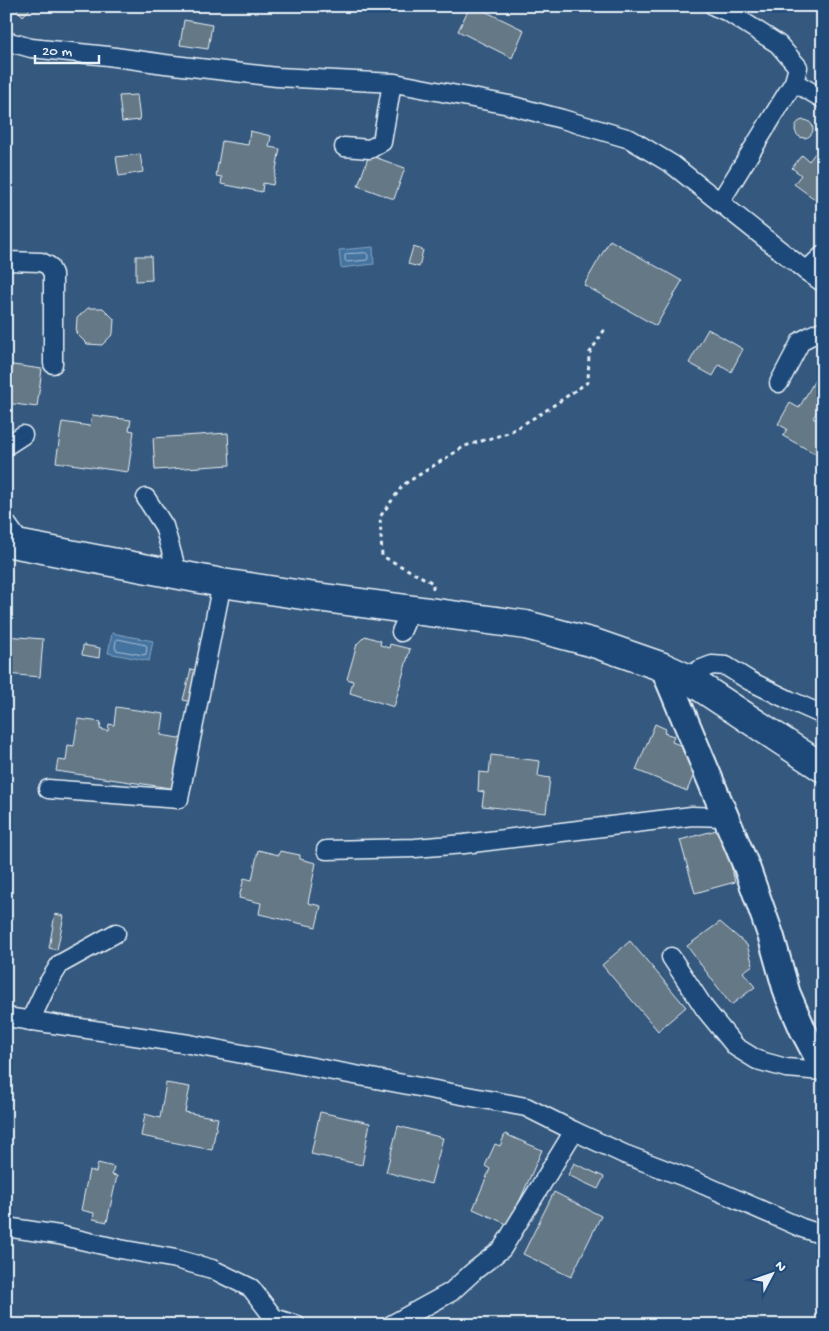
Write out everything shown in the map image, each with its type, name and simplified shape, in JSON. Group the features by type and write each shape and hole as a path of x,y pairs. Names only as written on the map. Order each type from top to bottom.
{"main road":[{"path":"14,544 415,618 526,625 594,643 675,672 823,768"}],"street":[{"path":"714,6 728,12 778,44 798,67 794,82 720,202"},
{"path":"6,41 31,48 277,77 392,83 509,105 630,139 673,165 823,283"},
{"path":"794,82 823,99"},
{"path":"344,147 370,149 382,142 392,83"},
{"path":"806,271 823,255"},
{"path":"6,261 41,262 49,266 53,274 53,364"},
{"path":"779,383 801,341 815,333 823,332"},
{"path":"6,446 23,435"},
{"path":"146,498 164,526 178,575"},
{"path":"6,523 14,544"},
{"path":"204,629 222,583"},
{"path":"48,789 179,799 222,583"},
{"path":"671,957 704,1009 736,1047 758,1060 786,1068 823,1070 787,993 771,936 747,868 725,817 675,672 699,670 712,665 726,666 750,681 823,715"},
{"path":"326,850 415,848 464,844 692,816 725,817"},
{"path":"30,1021 47,985 60,964 116,933"},
{"path":"6,1017 189,1044 526,1107 624,1154 695,1181 802,1228 823,1235"},
{"path":"391,1325 451,1292 502,1249 574,1131"},
{"path":"6,1227 59,1235 176,1259 212,1269 251,1288 274,1318 296,1325"}],"path":[{"path":"415,618 433,583 382,556 380,517 404,485 465,446 508,433 588,382 589,354 605,329"}],"water":[{"path":"373,247 374,264 341,268 339,250"},
{"path":"112,633 153,641 149,661 108,653"}],"building":[{"path":"20,6 30,6 31,8 23,16 17,10"},
{"path":"470,6 474,6 524,30 512,58 458,31"},
{"path":"184,20 212,25 208,49 180,45"},
{"path":"137,95 140,120 122,122 119,96"},
{"path":"804,120 810,123 813,129 810,135 804,138 798,135 795,129 798,123"},
{"path":"250,131 271,136 269,147 280,149 273,185 263,183 262,192 221,184 222,177 216,176 222,141 248,145"},
{"path":"823,143 823,205 794,184 801,175 792,168 802,155 809,161"},
{"path":"140,154 143,172 119,176 116,157"},
{"path":"369,155 405,168 394,199 358,186"},
{"path":"610,240 682,281 656,326 584,285"},
{"path":"413,247 423,250 419,267 408,264"},
{"path":"136,256 151,256 152,280 136,281"},
{"path":"88,308 103,308 114,319 113,334 102,345 87,344 76,333 77,318"},
{"path":"708,329 743,349 731,372 719,365 713,376 689,363"},
{"path":"6,364 42,369 37,407 6,403"},
{"path":"820,371 823,373 823,401 813,418 823,423 823,458 783,436 787,429 778,424 790,403 799,408"},
{"path":"92,415 131,420 129,430 134,431 128,472 56,462 62,422 90,426"},
{"path":"228,433 230,465 155,470 153,438"},
{"path":"6,636 43,639 40,677 6,674"},
{"path":"365,636 381,641 380,645 389,648 390,644 410,649 394,707 350,693 353,681 347,679 357,644"},
{"path":"83,645 100,648 99,658 82,655"},
{"path":"191,669 203,672 195,703 183,700"},
{"path":"116,707 164,714 161,735 184,739 177,789 56,771 58,760 66,761 68,745 74,746 78,719 101,722 100,729 108,731 109,724 114,725"},
{"path":"655,724 666,729 664,733 674,736 672,742 685,747 683,752 695,757 699,762 687,791 636,770"},
{"path":"491,755 540,761 538,776 550,778 546,813 482,806 484,792 478,791 479,772 489,773"},
{"path":"724,828 738,863 731,865 735,882 695,893 680,840"},
{"path":"258,850 279,855 280,851 300,855 300,859 316,863 308,903 321,906 316,927 259,914 261,903 239,898 244,878 252,880"},
{"path":"55,914 64,916 57,950 49,948"},
{"path":"720,922 747,945 753,965 743,972 755,987 731,1005 687,946"},
{"path":"630,941 686,1007 658,1031 602,965"},
{"path":"166,1083 190,1087 185,1112 218,1118 212,1150 141,1136 145,1114 160,1118"},
{"path":"320,1112 370,1123 362,1165 311,1154"},
{"path":"398,1126 443,1138 431,1184 386,1172"},
{"path":"505,1134 542,1150 509,1225 473,1209 490,1169 485,1166 495,1144 500,1146"},
{"path":"98,1163 114,1167 112,1175 117,1176 107,1222 93,1219 94,1213 81,1210 89,1170 96,1172"},
{"path":"574,1163 604,1177 598,1189 568,1175"},
{"path":"554,1192 601,1216 571,1277 523,1254"}]}
